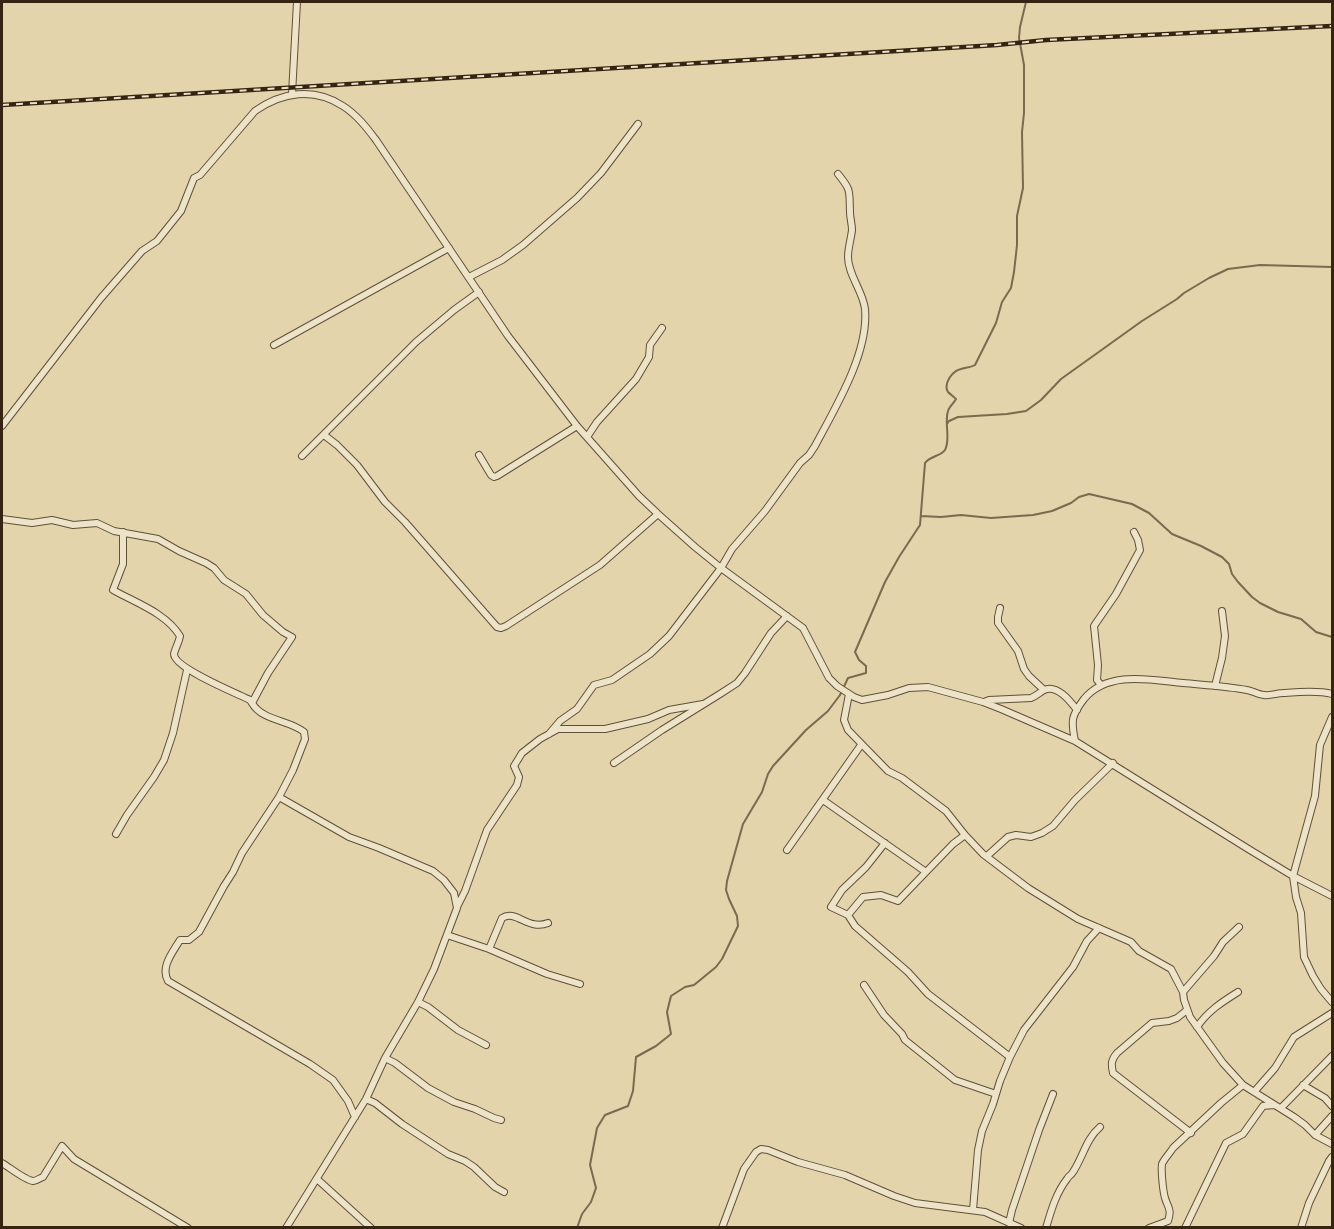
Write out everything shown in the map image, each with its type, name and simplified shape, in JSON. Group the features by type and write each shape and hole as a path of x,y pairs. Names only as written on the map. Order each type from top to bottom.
{"street":[{"path":"292,94 297,2"},
{"path":"2,426 101,298 142,251 157,241 181,211 194,178 200,175 255,111 265,104 292,94 310,95 330,100 342,105 366,127 508,336 577,426 658,514 721,568 803,628 829,678 837,686 862,700 909,688 928,687 983,702 1076,741 1293,876 1332,896"},
{"path":"469,277 523,245 577,198 601,173 638,124"},
{"path":"549,734 560,721 576,710 594,685 612,680 650,654 669,636 721,568 732,549 765,512 815,446 858,361 864,330 865,309 848,257 852,228 850,195 846,184 838,174"},
{"path":"274,345 449,248"},
{"path":"302,456 416,342 479,292"},
{"path":"587,437 602,416 636,379 649,357 650,345 662,328"},
{"path":"479,455 494,477 577,426"},
{"path":"324,435 357,465 385,502 497,627 501,628 600,565 658,514"},
{"path":"2,519 32,523 52,520 73,525 98,523 114,531 158,539 214,568 224,580 246,594 263,615 292,637 252,703"},
{"path":"123,532 123,564 113,590 174,626 180,636 174,655 177,662 187,670 250,700 255,708 274,719 299,728 304,732 305,739 279,797 242,853 199,932 189,940 180,940 169,959 166,976 168,981 310,1064 333,1080 348,1101 355,1117"},
{"path":"1101,685 1098,680 1094,627 1116,594 1140,550 1134,532"},
{"path":"1000,608 998,623 1018,651 1024,669 1044,690"},
{"path":"1215,686 1225,636 1222,611"},
{"path":"614,763 737,682 771,633 787,616"},
{"path":"116,834 164,760 173,733 187,670"},
{"path":"1076,741 1072,723 1077,710 1088,694 1114,680 1140,679 1215,686 1249,690 1264,695 1298,692 1332,694"},
{"path":"983,702 1036,697 1049,689 1063,694 1077,710"},
{"path":"846,692 844,720 848,730 888,771 902,778 946,811 965,835 987,856 1028,888 1078,919 1131,942 1139,951 1171,969 1183,992 1187,1010 1197,1027 1223,1063 1243,1085 1278,1106 1315,1135 1332,1144"},
{"path":"286,1227 366,1099 385,1058 418,1002 434,969 487,830 517,785 519,777 514,766 522,753 558,729 605,729 648,720 669,710 703,704"},
{"path":"1332,717 1320,745 1315,796 1293,876 1301,913 1304,957 1321,989 1332,1002"},
{"path":"787,850 861,745"},
{"path":"987,856 1008,837 1016,835 1031,837 1053,826 1075,800 1113,763"},
{"path":"279,797 349,837 433,872 444,880 454,893 457,908"},
{"path":"823,800 926,872"},
{"path":"848,915 863,897 881,896 898,901 953,844 965,835"},
{"path":"885,843 866,867 842,890 831,907 848,915 855,926 908,972 928,994 1010,1057"},
{"path":"489,949 502,918 505,916 509,915 541,926 548,923"},
{"path":"1183,992 1223,942 1239,927"},
{"path":"973,1210 978,1150 982,1131 1010,1057 1024,1030 1100,928"},
{"path":"447,935 489,949 547,974 580,984"},
{"path":"864,985 884,1015 905,1040 956,1080 996,1094"},
{"path":"1197,1027 1204,1016 1238,992"},
{"path":"418,1002 458,1030 486,1045"},
{"path":"1187,1010 1169,1021 1152,1023 1116,1053 1111,1065 1113,1073 1191,1133"},
{"path":"1254,1092 1275,1068 1294,1037 1332,1013"},
{"path":"1185,1227 1226,1143 1243,1134 1263,1106 1278,1106 1304,1085 1332,1056"},
{"path":"385,1058 428,1088 454,1102 475,1108 501,1120"},
{"path":"1149,1227 1168,1221 1171,1212 1164,1197 1162,1164 1173,1148 1243,1085"},
{"path":"1304,1085 1325,1098 1332,1106"},
{"path":"1009,1223 1053,1094"},
{"path":"366,1099 448,1154 474,1167 495,1187 504,1192"},
{"path":"1315,1135 1332,1116"},
{"path":"1046,1227 1062,1186 1073,1173 1094,1132 1100,1127"},
{"path":"2,1163 33,1181 43,1177 62,1146 74,1160 188,1227"},
{"path":"722,1227 744,1169 756,1152 761,1149 838,1173 915,1203 985,1212 1020,1227"},
{"path":"1301,1227 1309,1203 1332,1157"},
{"path":"316,1179 371,1227"}],"waterway":[{"path":"577,1228 596,1188 590,1165 597,1128 605,1115 628,1106 633,1091 636,1057 671,1034 667,1012 671,996 685,987 694,985 716,967 738,926 737,916 726,890 727,881 743,824 762,792 768,774 806,730 828,711 840,695 848,678 866,673 866,666 855,652 885,582 920,525 925,463 943,452 947,446 947,416 956,399 948,392 948,382 958,370 975,365 996,323 1002,302 1011,288 1017,245 1017,216 1023,188 1024,65 1019,38 1026,2"},
{"path":"947,424 958,417 1026,411 1041,400 1061,379 1142,321 1184,293 1228,269 1260,265 1332,267"},
{"path":"921,516 961,515 991,518 1033,515 1052,511 1089,494 1132,504 1149,513 1172,534 1222,557 1229,564 1238,582 1260,603 1278,612 1301,619 1316,632 1332,637"}],"railway":[{"path":"2,105 997,45 1046,40 1332,26"}]}
